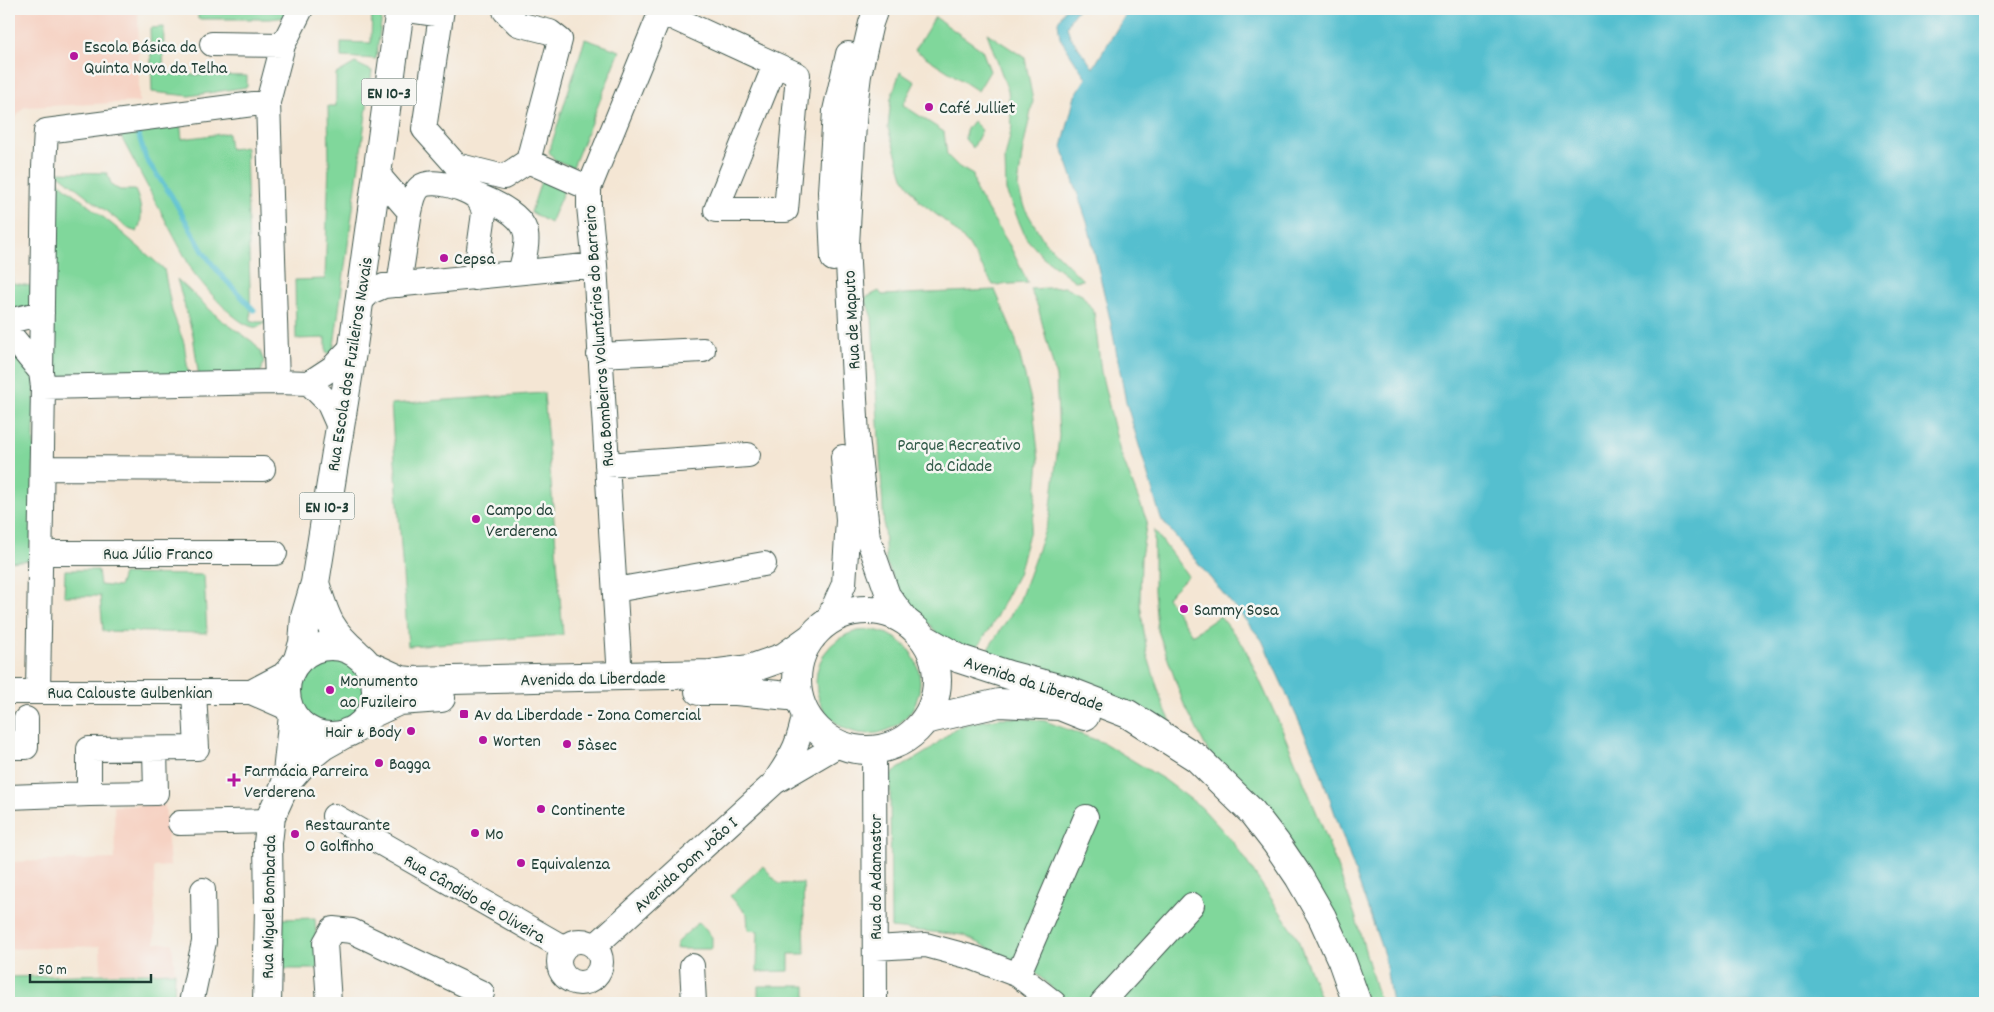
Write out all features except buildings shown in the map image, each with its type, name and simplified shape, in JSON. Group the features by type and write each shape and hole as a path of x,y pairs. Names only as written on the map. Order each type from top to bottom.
{"main road":[{"name":"EN 10-3","path":"378,175 400,9"},
{"name":"Rua Escola dos Fuzileiros Navais","path":"296,662 303,643 305,617 315,583 378,175"},
{"name":"Rua Escola dos Fuzileiros Navais","path":"315,583 332,630 339,639 363,660"},
{"path":"868,610 890,613 917,631 933,654 937,680 933,705 925,720 911,735 893,745 874,750 856,749 824,736 813,725 802,704 797,676 801,655 819,629 847,613 868,610"},
{"name":"Avenida da Liberdade","path":"363,660 401,680 410,681 620,678 711,674 750,669 784,657 819,629"},
{"name":"Avenida da Liberdade","path":"917,631 960,660 1066,690 1128,714 1197,758 1252,812 1299,877 1322,917 1342,960 1357,1003"},
{"path":"326,646 345,648 363,660 374,677 376,690 374,703 369,715 360,725 348,732 333,736 317,734 303,726 291,712 286,698 288,675 296,662 308,651 326,646"},
{"name":"Avenida da Liberdade","path":"369,715 399,701 411,698 736,690 802,704"},
{"name":"Avenida da Liberdade","path":"925,720 1000,703 1060,706 1142,741 1182,769 1240,825 1274,871 1304,921 1340,1003"},
{"name":"Rua Miguel Bombarda","path":"267,1003 270,908 268,843 270,821 286,783 291,712"},
{"name":"Rua Miguel Bombarda","path":"286,783 314,753 336,737 348,732"}],"street":[{"path":"277,382 268,102 283,45 301,9"},
{"path":"400,9 442,12 424,129 456,165 504,177 528,162 560,40 550,32 518,24 505,11 506,9"},
{"name":"Rua de Maputo","path":"819,629 844,584 848,520 839,396 830,192 835,111 859,9"},
{"name":"Rua de Maputo","path":"876,9 861,66 854,107 848,244 857,437 868,538 888,595 917,631"},
{"path":"662,10 775,64 798,75 786,210 716,210 775,64"},
{"name":"Rua Bombeiros Voluntários do Barreiro","path":"620,678 589,188 662,10"},
{"path":"212,44 283,45"},
{"path":"38,692 46,131 268,102"},
{"path":"528,162 589,188"},
{"path":"378,175 410,212"},
{"path":"399,285 414,196 418,188 425,184 449,186 465,190 502,207 524,226 527,239 520,272"},
{"path":"465,190 477,198 483,206 484,214 475,278"},
{"path":"359,303 370,292 384,286 595,265"},
{"path":"9,321 42,313"},
{"path":"9,333 42,380"},
{"path":"42,380 309,383 332,368 353,346"},
{"path":"600,355 703,350"},
{"path":"309,383 328,402 340,429"},
{"path":"607,465 748,455"},
{"path":"42,468 263,469"},
{"name":"Rua Júlio Franco","path":"40,553 275,553"},
{"path":"615,590 764,564"},
{"name":"Rua Calouste Gulbenkian","path":"251,692 283,675 296,662"},
{"name":"Rua Calouste Gulbenkian","path":"9,692 251,692 291,712"},
{"path":"89,794 88,750 196,748 194,692"},
{"name":"Avenida Dom João I","path":"775,782 800,738 802,704"},
{"path":"9,747 26,747 26,719"},
{"name":"Avenida Dom João I","path":"595,946 775,782 840,744"},
{"path":"9,797 156,793 156,748"},
{"name":"Rua do Adamastor","path":"874,750 875,1003"},
{"name":"Rua Cândido de Oliveira","path":"334,816 564,948"},
{"path":"1018,976 1086,817"},
{"path":"180,823 270,821"},
{"path":"191,1003 204,942 203,890"},
{"path":"1102,1003 1192,904"},
{"path":"329,1003 324,943 333,930 352,931 482,993"},
{"path":"579,940 595,946 601,956 601,965 599,972 591,980 585,993 562,973 559,966 559,958 564,948 572,942 579,940"},
{"path":"875,948 926,945 974,958 1018,976 1054,1003"},
{"path":"692,966 694,1003"}],"shaded area":[{"name":"Escola Básica da Quinta Nova da Telha","path":"9,9 138,9 139,102 24,107 9,126"},
{"path":"165,805 170,866 154,867 155,943 172,943 175,972 101,973 100,946 9,949 9,862 115,859 114,806"}],"green space":[{"path":"198,9 292,9 288,17 270,19 198,19"},
{"path":"372,9 383,9 376,59 341,57 341,42 371,43"},
{"path":"935,17 982,50 990,71 978,91 915,50"},
{"path":"164,27 163,74 247,76 247,87 189,96 152,92 150,28"},
{"path":"987,33 1025,58 1033,101 1022,154 1018,187 1024,207 1044,241 1083,280 1075,281 1042,256 1026,238 1006,191 1005,158 1012,126 1008,91"},
{"path":"585,39 620,51 573,167 555,160 549,152"},
{"path":"355,63 372,71 333,353 326,353 326,338 296,339 295,280 325,279 329,162 328,106 336,106 336,74"},
{"path":"900,72 915,82 903,105 944,132 947,155 959,167 973,175 976,191 1010,246 1028,283 993,285 968,244 946,222 920,202 903,177 888,128 891,98"},
{"path":"180,121 182,139 228,133 230,149 246,147 251,322 267,322 260,326 253,327 237,319 220,304 193,272 119,133"},
{"path":"973,121 982,130 973,148 965,139 966,130"},
{"path":"9,171 13,172 12,283 31,286 31,308 9,310"},
{"path":"56,172 107,173 112,186 120,190 135,190 141,211 137,232 129,229"},
{"path":"51,176 113,225 164,269 172,311 184,343 189,378 52,381"},
{"path":"542,178 567,183 550,223 531,212"},
{"path":"177,279 220,319 253,342 260,351 264,361 261,372 199,378 193,335"},
{"name":"Parque Recreativo da Cidade","path":"1065,287 1082,295 1094,312 1101,372 1120,452 1147,521 1141,557 1140,603 1147,654 1163,705 1177,734 982,658 1019,602 1050,516 1059,436 1056,377 1038,307 1030,289"},
{"name":"Parque Recreativo da Cidade","path":"995,290 1015,337 1033,408 1039,461 1034,515 1018,574 992,625 972,655 941,639 931,626 902,597 886,562 872,318 865,298 879,291 882,295"},
{"path":"9,341 35,376 32,560 9,562"},
{"name":"Campo da Verderena","path":"544,393 563,635 408,646 391,404"},
{"path":"1154,530 1188,576 1167,597 1192,635 1220,616 1244,646 1281,727 1321,823 1355,915 1380,1003 1369,1003 1214,763 1183,702 1157,628 1154,590"},
{"path":"65,570 98,570 100,585 119,587 123,574 204,575 207,633 103,631 100,596 64,596"},
{"path":"868,630 888,634 905,645 916,662 920,682 916,702 905,719 888,730 868,734 848,730 831,719 820,702 816,682 820,662 831,645 848,634"},
{"path":"331,658 344,661 354,668 361,678 364,691 361,704 354,714 344,721 331,724 318,721 308,714 301,704 298,691 301,678 308,668 318,661"},
{"path":"1000,718 1023,718 1045,721 1104,743 1165,780 1201,807 1234,843 1297,937 1322,1003 1069,1003 1032,970 963,935 891,928 890,776 928,751 954,729 966,724"},
{"path":"763,866 779,884 803,883 805,954 789,954 789,971 757,972 758,931 748,930 747,914 730,896"},
{"path":"315,918 318,969 283,969 281,919"},
{"path":"699,922 712,937 712,949 676,949 676,943"},
{"path":"175,972 174,1003 9,1003 9,977"},
{"path":"758,986 806,986 806,1003 758,1003"}],"water":[{"path":"1065,9 1078,9 1067,27 1070,36 1093,68 1129,9 1985,9 1985,1003 1392,1003 1384,955 1316,759 1262,640 1161,519 1126,402 1110,319 1088,225 1062,147 1075,96 1086,78 1060,38 1058,22"}],"waterway":[{"path":"138,133 146,159 171,195 204,253 220,274 254,310"}],"place":[{"name":"Escola Básica da Quinta Nova da Telha","path":"74,56"},
{"name":"Café Julliet","path":"929,107"},
{"name":"Cepsa","path":"444,258"},
{"name":"Campo da Verderena","path":"476,519"},
{"name":"Sammy Sosa","path":"1184,609"},
{"name":"Monumento ao Fuzileiro","path":"330,690"},
{"name":"Av da Liberdade - Zona Comercial","path":"464,714"},
{"name":"Hair & Body","path":"411,731"},
{"name":"Worten","path":"483,740"},
{"name":"5àsec","path":"567,744"},
{"name":"Bagga","path":"379,763"},
{"name":"Farmácia Parreira Verderena","path":"234,780"},
{"name":"Continente","path":"541,809"},
{"name":"Mo","path":"475,833"},
{"name":"Restaurante O Golfinho","path":"295,834"},
{"name":"Equivalenza","path":"521,863"}]}
